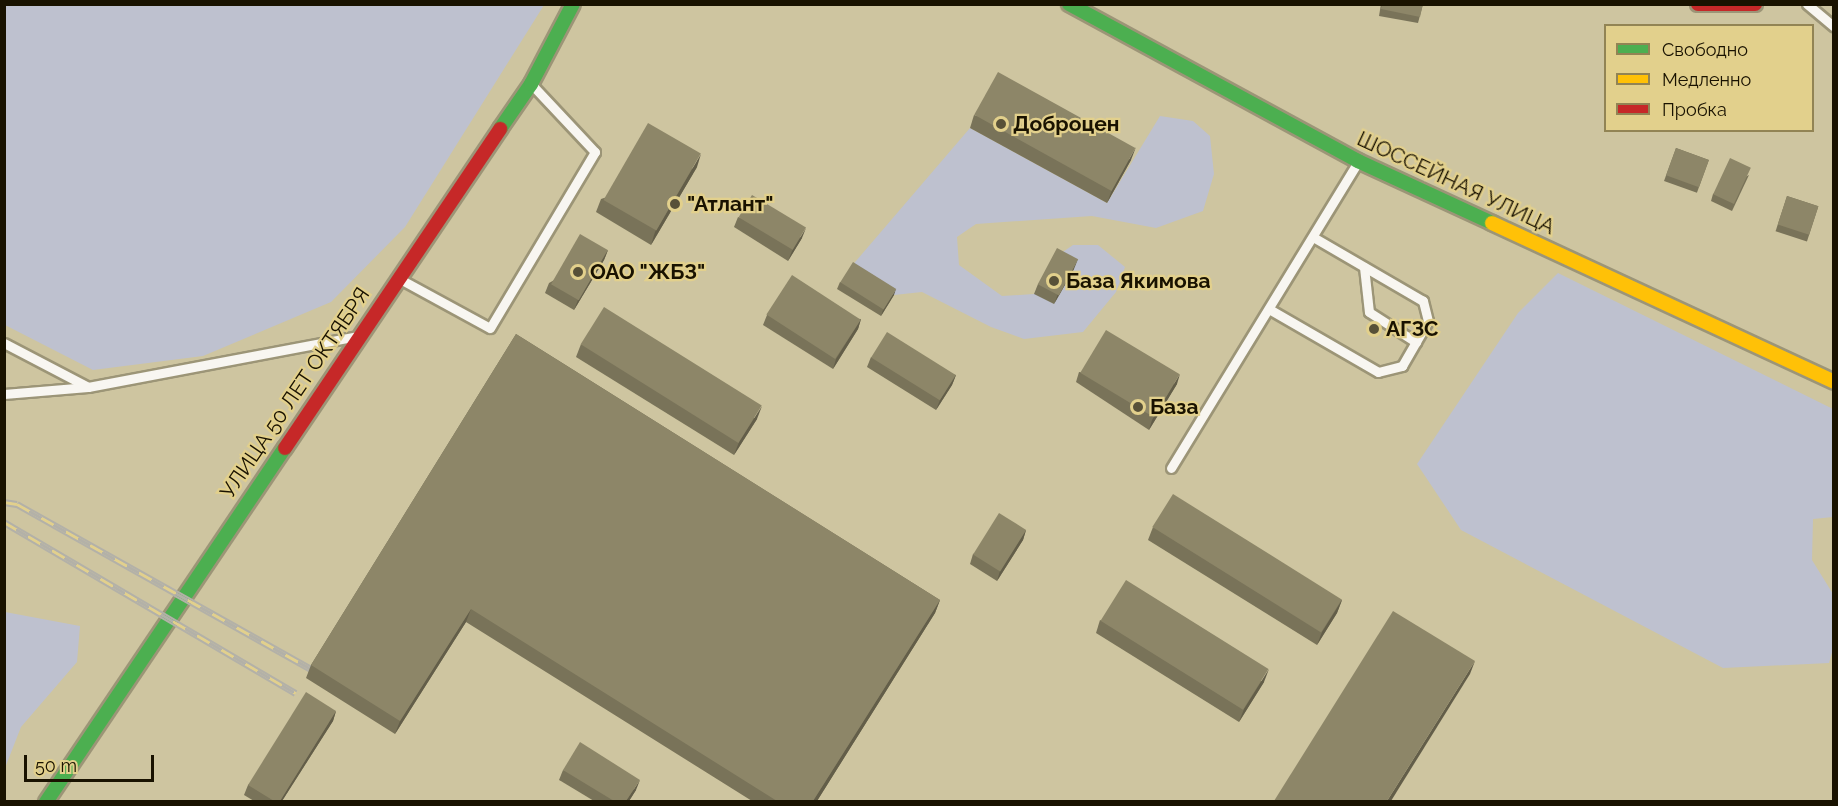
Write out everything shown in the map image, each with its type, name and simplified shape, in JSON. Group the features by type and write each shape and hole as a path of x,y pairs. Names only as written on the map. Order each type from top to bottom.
{"main road":[{"name":"УЛИЦА 50 ЛЕТ ОКТЯБРЯ","path":"46,801 358,336 531,84 573,4"},
{"name":"ШОССЕЙНАЯ УЛИЦА","path":"1069,4 1359,161 1833,382"},
{"path":"1698,4 1755,4"}],"lane":[{"path":"1807,4 1833,27"},
{"path":"398,278 490,328 595,152 531,84"},
{"path":"1171,468 1359,161"},
{"path":"1269,309 1378,372 1402,366 1428,321 1423,301 1313,237"},
{"path":"1364,267 1369,312 1416,342"},
{"path":"4,394 88,387 358,336"},
{"path":"4,343 88,387"}],"shaded area":[{"path":"4,5 544,5 405,227 331,302 203,356 93,370 5,325"},
{"path":"1160,116 1193,121 1210,136 1214,174 1203,211 1156,228 1092,216 976,224 957,237 959,265 1002,296 1034,294 1054,258 1073,245 1098,245 1125,267 1116,292 1083,332 1024,339 991,327 922,292 894,295 850,268 970,128 1107,203"},
{"path":"1558,273 1833,409 1833,517 1813,519 1812,560 1833,594 1833,649 1829,663 1723,668 1461,530 1417,464 1518,313"},
{"path":"5,612 80,626 77,662 21,727 5,768"}],"building":[{"path":"1382,4 1423,4 1420,17 1381,9"},
{"path":"998,72 1135,148 1112,191 974,115"},
{"path":"648,123 701,154 656,231 604,200"},
{"path":"1676,148 1709,160 1699,187 1666,175"},
{"path":"1730,158 1751,168 1734,204 1713,194"},
{"path":"752,195 806,227 793,250 739,217"},
{"path":"1787,196 1818,206 1809,235 1778,225"},
{"path":"580,234 608,250 579,300 551,284"},
{"name":"База Якимова","path":"1057,248 1078,259 1059,295 1038,284"},
{"path":"853,262 896,289 884,309 840,282"},
{"path":"792,275 861,320 835,359 766,314"},
{"path":"604,307 762,406 738,443 581,344"},
{"name":"База","path":"1106,330 1180,374 1154,417 1080,373"},
{"path":"887,332 956,375 940,400 871,357"},
{"path":"516,334 940,600 813,801 777,801 471,609 400,721 311,665"},
{"path":"1173,494 1342,599 1321,633 1152,527"},
{"path":"999,513 1026,530 1000,572 973,555"},
{"path":"1126,580 1268,669 1243,710 1101,621"},
{"path":"1393,611 1475,661 1387,801 1274,801"},
{"path":"306,692 336,711 280,801 274,801 248,785"},
{"path":"580,742 640,780 626,801 614,801 563,770"}],"railway":[{"path":"4,502 17,504 311,669"},
{"path":"4,522 296,693"}],"traffic: fast":[{"path":"500,129 531,84 573,4"},
{"path":"1069,4 1358,161 1492,223"},
{"path":"46,802 285,448"}],"traffic: slow":[{"path":"1492,223 1834,382"}],"traffic: jam":[{"path":"1698,4 1755,4"},
{"path":"285,448 500,129"}],"place":[{"name":"Доброцен","path":"1001,124"},
{"name":"\"Атлант\"","path":"675,204"},
{"name":"ОАО \"ЖБЗ\"","path":"578,272"},
{"name":"База Якимова","path":"1054,281"},
{"name":"АГЗС","path":"1374,329"},
{"name":"База","path":"1138,407"}]}
